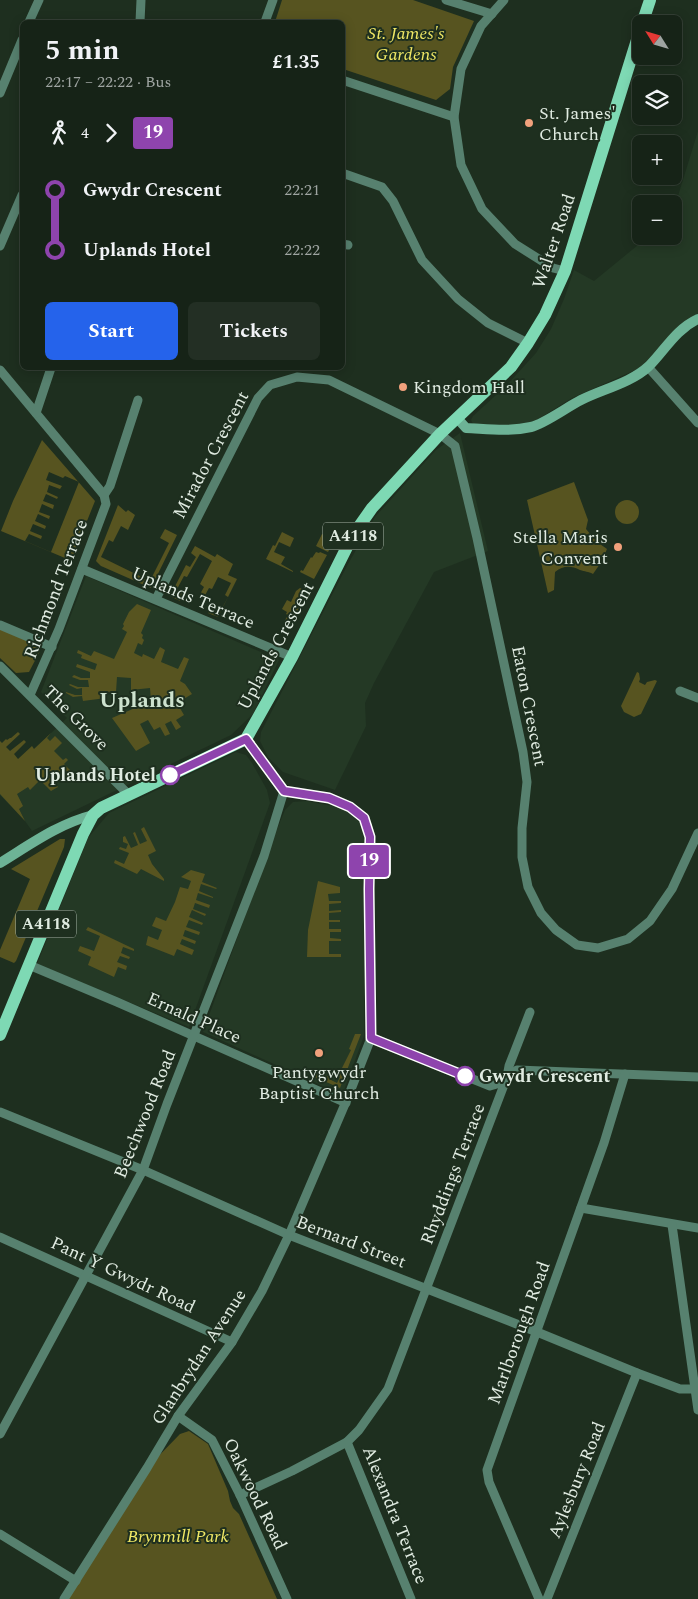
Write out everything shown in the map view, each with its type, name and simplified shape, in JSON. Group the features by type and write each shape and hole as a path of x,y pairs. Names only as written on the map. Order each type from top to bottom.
{"main road":[{"name":"Walter Road","path":"645,15 650,0"},
{"name":"Walter Road","path":"440,434 511,367 545,315 564,271 632,57"},
{"name":"Uplands Crescent","path":"93,815 101,808 128,794 246,739 292,657 353,535 372,508 440,434"},
{"name":"A4118","path":"0,1034 83,834 93,815"}],"street":[{"path":"31,20 38,0"},
{"path":"140,20 142,0"},
{"path":"266,20 273,0"},
{"path":"446,0 492,14"},
{"path":"504,0 481,26 461,69 454,117 461,165 482,209 514,244 553,268 564,271"},
{"path":"1,89 20,45"},
{"path":"345,81 454,117"},
{"path":"345,174 382,187 393,201 422,260 458,299 488,323 528,343"},
{"path":"0,246 20,201"},
{"path":"457,418 466,428 510,431 533,427 580,400 629,379 648,367 674,337 689,323 698,319"},
{"path":"648,367 698,423"},
{"path":"0,370 104,494"},
{"path":"36,413 50,370"},
{"path":"297,370 297,377"},
{"name":"Mirador Crescent","path":"156,599 258,398 270,385 297,377 329,380 440,434"},
{"name":"Richmond Terrace","path":"30,695 52,646 106,504 104,494 110,486 138,400"},
{"name":"Eaton Crescent","path":"440,434 455,446 521,742 527,782 522,828 522,857 528,887 541,913 556,930 577,945 598,948 628,939 650,921 672,889 698,833"},
{"name":"Uplands Terrace","path":"82,569 292,657"},
{"path":"0,625 52,646"},
{"name":"The Grove","path":"0,666 128,794"},
{"path":"680,691 698,698"},
{"path":"246,739 284,791 329,798 350,807 364,818 370,837 371,1038 490,1086 497,1084 517,1070 698,1077"},
{"name":"Beechwood Road","path":"0,1434 143,1170 264,856 284,791"},
{"path":"0,863 60,827 77,819 93,815"},
{"name":"Ernald Place","path":"29,965 346,1103"},
{"path":"507,1077 509,1066 530,1012"},
{"name":"Glanbrydan Avenue","path":"64,1599 178,1416 232,1342 262,1291 289,1235 346,1103 371,1038"},
{"name":"Marlborough Road","path":"539,1599 489,1482 487,1470 582,1208 625,1074"},
{"name":"Rhyddings Terrace","path":"240,1495 348,1442 359,1430 388,1389 507,1077"},
{"name":"Bernard Street","path":"0,1112 143,1170 289,1235 637,1373 680,1389 695,1389"},
{"path":"582,1208 698,1228"},
{"path":"672,1225 698,1410"},
{"name":"Pant Y Gwydr Road","path":"0,1237 232,1342"},
{"name":"Aylesbury Road","path":"547,1599 637,1373"},
{"name":"Oakwood Road","path":"178,1416 212,1440 240,1495 287,1599"},
{"name":"Alexandra Terrace","path":"348,1442 412,1599"},
{"path":"0,1534 76,1581"}],"shaded area":[{"path":"698,131 698,314 691,318 642,367 572,398 535,421 513,426 473,424 471,420 473,416 506,386 536,353 551,329 574,270 594,281 638,245 682,245 682,195 678,195"},
{"path":"460,433 488,551 434,572 374,683 365,703 366,726 335,790 283,772 268,757 260,741 261,732 348,564 375,517 436,450"},
{"path":"86,576 279,660 253,714 231,735 32,831 0,795 0,781 67,718 41,692"},
{"path":"236,752 246,755 252,763 267,790 270,803 189,1027 37,964 88,838 109,813"},
{"path":"306,801 338,807 348,812 360,822 366,840 364,1036 342,1093 203,1032 285,810 293,802"}],"green space":[{"name":"St. James's Gardens","path":"282,0 413,0 474,21 453,67 450,89 436,100 345,70 345,20 276,20"},
{"path":"42,440 78,482 49,472 46,480 62,486 60,489 49,485 47,492 58,497 57,499 46,494 43,501 54,505 53,509 42,504 39,512 50,516 49,519 38,514 35,521 46,526 45,529 33,524 30,531 42,536 41,539 29,534 25,541 51,552 79,482 95,501 85,526 78,523 77,527 84,529 72,561 1,531"},
{"path":"574,482 588,520 586,529 597,542 607,549 602,561 593,574 571,567 564,567 555,572 554,590 548,593 527,500"},
{"path":"627,500 636,503 639,512 636,521 627,524 618,521 615,512 618,503"},
{"path":"118,505 126,512 128,510 135,515 128,530 121,526 113,542 109,540 101,557 150,581 169,543 160,538 165,529 177,535 151,588 101,566 96,561"},
{"path":"331,523 341,528 328,552 316,546 322,534 324,535"},
{"path":"282,532 294,538 290,547 279,542 274,552 285,557 281,564 293,572 266,559"},
{"path":"195,546 215,557 217,554 233,564 228,575 237,579 228,597 225,595 231,583 218,577 212,589 209,588 203,599 199,596 204,587 200,584 212,561 200,554 187,577 184,576 177,589 184,593 180,601 170,596 186,565 190,567 196,557 191,553"},
{"path":"316,552 327,555 314,579 300,572 301,570 303,571"},
{"path":"300,588 308,592 291,625 284,622 288,615 282,609 287,600 291,602 296,591"},
{"path":"228,597 218,617 208,613 212,606 221,610"},
{"path":"137,604 151,610 141,633 144,640 142,645 138,643 134,653 142,657 143,654 154,659 160,647 165,650 161,662 178,669 184,657 189,659 180,681 185,684 192,694 177,703 184,715 176,720 181,727 176,730 171,721 165,724 170,734 165,736 160,727 154,730 148,720 140,724 150,743 136,751 112,718 151,701 150,688 131,690 131,678 117,677 116,692 106,693 106,698 83,701 82,696 73,697 66,692 82,695 82,688 77,689 70,684 78,687 89,687 88,680 72,677 74,675 81,678 90,678 90,672 76,667 77,664 95,670 97,664 81,658 82,655 77,653 78,650 91,656 94,651 114,659 127,632 122,629 123,624 129,612"},
{"path":"0,628 35,643 40,651 29,672 16,673 0,658"},
{"path":"637,672 639,673 639,682 645,685 647,682 657,681 641,714 634,717 624,712 621,706"},
{"path":"18,732 20,734 6,747 10,751 24,740 26,742 14,754 18,759 32,746 34,749 51,733 47,738 50,741 55,736 62,743 54,751 63,760 66,758 68,760 64,764 75,775 73,777 66,771 59,778 54,772 49,777 58,787 51,791 40,780 30,790 28,787 17,794 23,806 19,809 25,821 0,794 0,741 2,743"},
{"path":"144,827 156,851 148,855 164,881 141,869 137,874 114,863 115,860 124,864 129,853 119,849 120,847 126,849 128,844 123,842 123,837 125,836 131,848 138,845 133,833 135,832 140,844 147,841 141,829"},
{"path":"60,839 65,839 64,847 16,961 14,963 0,957 0,950 30,879 11,869"},
{"path":"191,870 205,874 202,882 217,888 201,884 199,891 213,898 198,893 196,900 210,905 209,908 195,903 193,909 206,914 205,916 192,910 189,917 203,923 202,925 189,920 186,927 200,932 199,935 185,930 183,936 196,941 195,944 182,939 180,944 194,950 192,955 177,949 174,956 146,945 148,936 158,940 162,930 152,926 156,917 166,921 180,887 188,889 191,881 181,877"},
{"path":"318,881 340,887 340,893 328,894 329,901 341,901 341,903 329,904 329,911 341,910 341,912 329,913 329,920 340,920 340,922 329,922 329,929 341,929 341,932 330,932 330,938 341,939 341,941 329,941 329,954 341,954 341,957 307,957 308,930"},
{"path":"88,927 134,949 134,951 123,947 121,953 130,957 129,959 120,956 117,962 127,966 126,970 118,967 114,977 88,965 91,957 78,951 80,946 94,951 100,936 86,930"},
{"path":"355,1034 361,1034 340,1088 310,1075 312,1070 332,1078 331,1080 337,1083 340,1077 338,1076 351,1050 349,1049"},
{"name":"Brynmill Park","path":"189,1431 208,1444 228,1491 233,1508 239,1514 277,1599 64,1599 147,1468 180,1434"}],"bus line":[{"name":"19","path":"170,775 246,739 284,791 329,798 350,807 364,818 370,837 371,1038 465,1076"}],"place":[{"name":"St. James' Church","path":"529,123"},
{"name":"Kingdom Hall","path":"403,387"},
{"name":"Stella Maris Convent","path":"618,547"},
{"name":"Uplands Hotel","path":"170,775"},
{"name":"Pantygwydr Baptist Church","path":"319,1053"},
{"name":"Gwydr Crescent","path":"465,1076"}],"district":[{"name":"Uplands","path":"142,700"}]}
